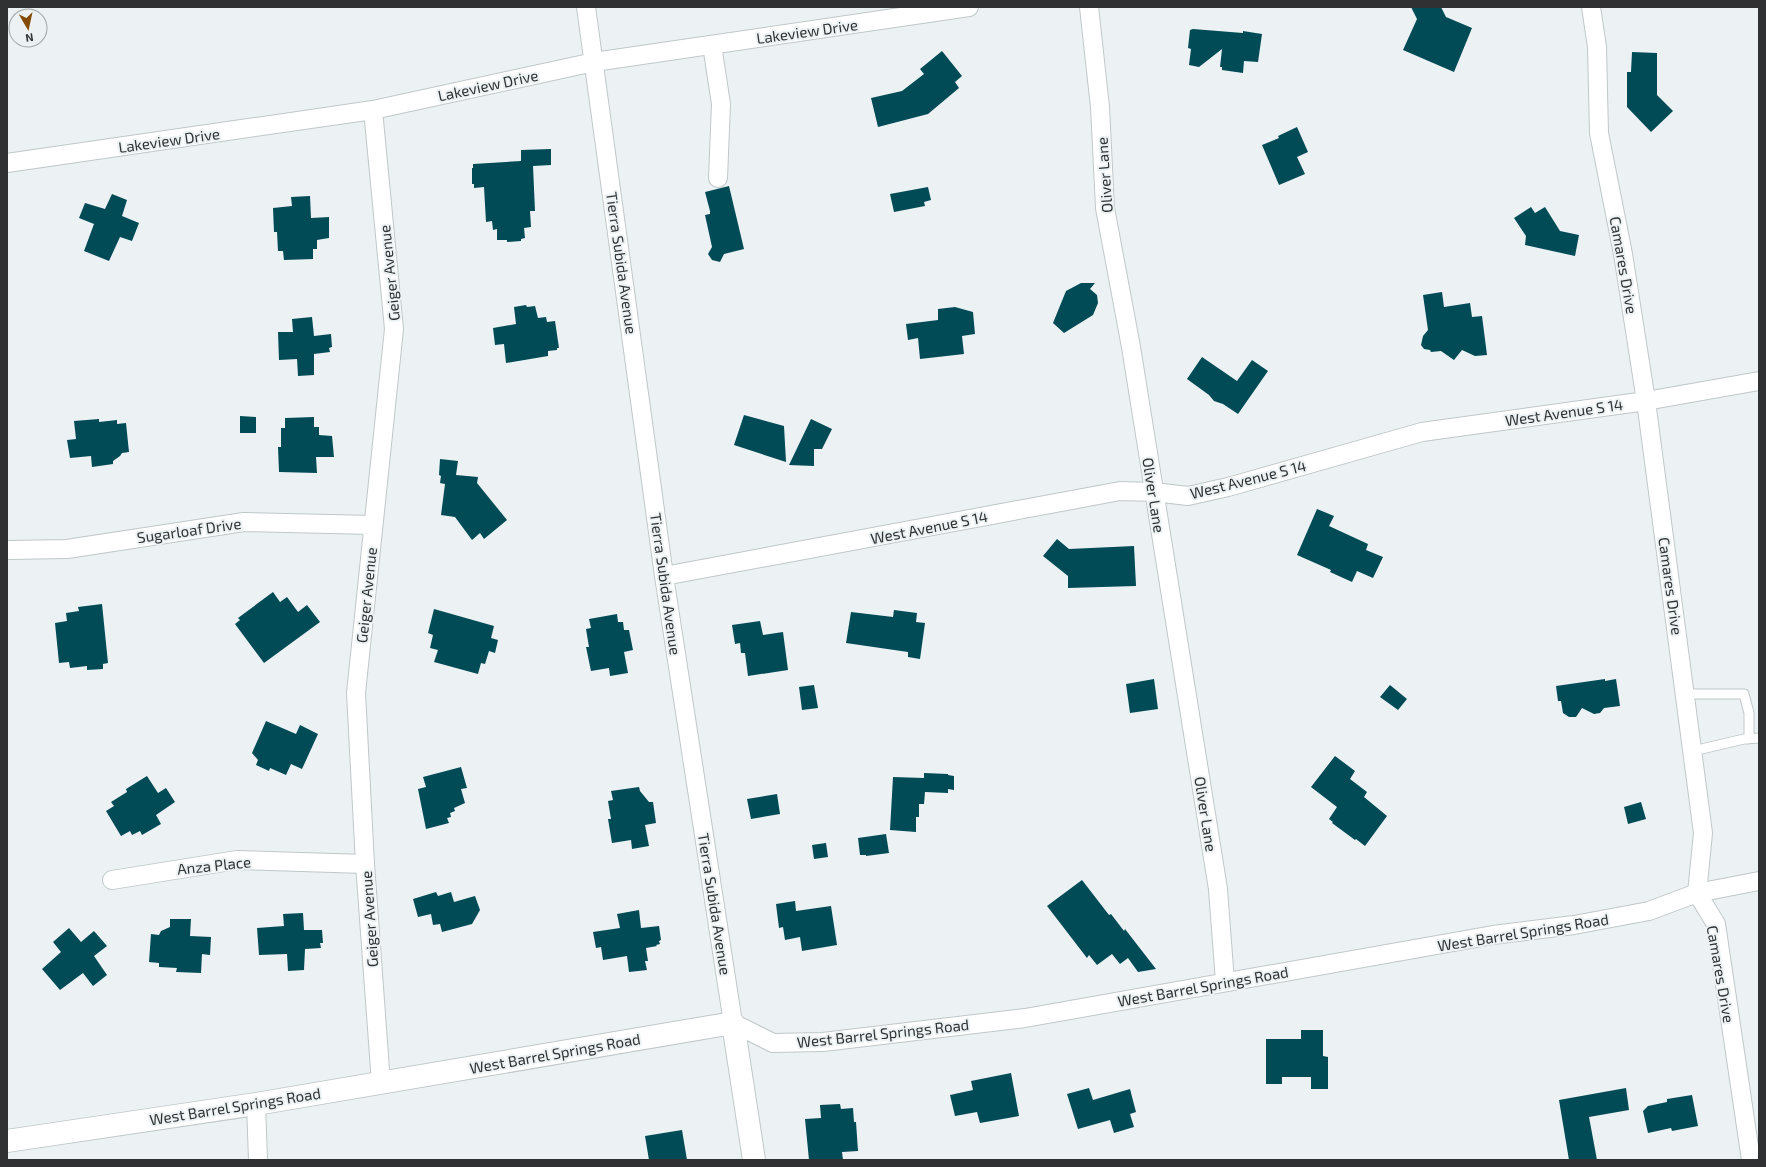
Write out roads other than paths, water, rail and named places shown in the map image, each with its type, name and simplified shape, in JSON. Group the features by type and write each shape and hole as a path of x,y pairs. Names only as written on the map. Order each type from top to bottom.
{"street":[{"name":"Tierra Subida Avenue","path":"586,7 664,576 754,1160"},
{"name":"Lakeview Drive","path":"7,163 372,110 594,62 968,7"},
{"name":"Oliver Lane","path":"1089,7 1100,107 1104,208 1131,347 1218,889 1225,982"},
{"name":"Camares Drive","path":"1591,7 1597,47 1599,132 1623,254 1646,401 1704,833 1697,893 1716,924 1751,1160"},
{"path":"712,45 721,104 718,178"},
{"name":"Geiger Avenue","path":"372,110 394,328 372,525 356,692 365,864 381,1083"},
{"name":"West Avenue S 14","path":"664,576 1120,491 1154,492 1188,496 1228,487 1422,432 1646,401 1759,381"},
{"name":"Sugarloaf Drive","path":"7,550 67,549 244,522 372,525"},
{"name":"Anza Place","path":"112,880 237,860 365,864"},
{"name":"West Barrel Springs Road","path":"7,1141 256,1104 733,1023 773,1043 823,1042 1026,1018 1493,935 1574,926 1649,911 1697,893 1759,881"},
{"path":"256,1104 258,1160"}],"lane":[{"path":"1685,694 1744,694 1749,713 1749,739"},
{"path":"1692,751 1759,738"}]}
